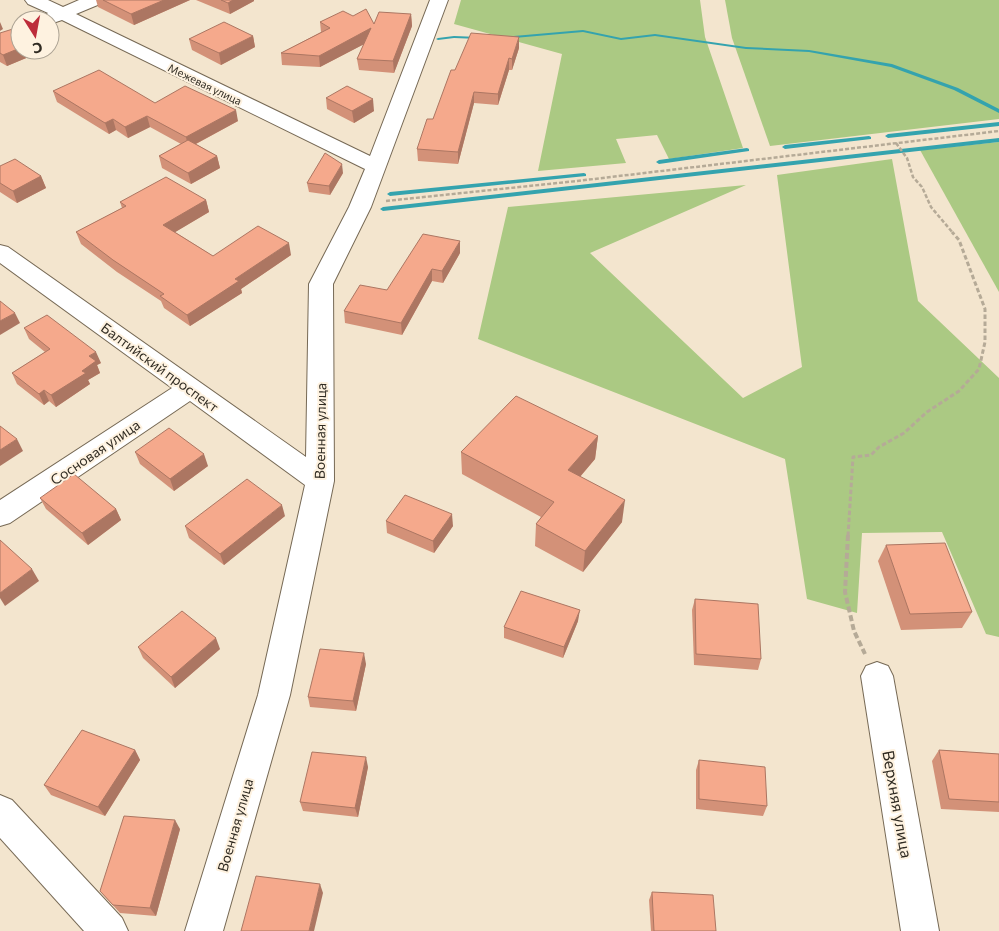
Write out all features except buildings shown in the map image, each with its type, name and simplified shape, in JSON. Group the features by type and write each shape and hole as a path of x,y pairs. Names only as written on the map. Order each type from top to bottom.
{"street":[{"name":"Межевая улица","path":"34,0 46,10"},
{"path":"60,14 94,0"},
{"name":"Военная улица","path":"204,931 274,695 320,481 321,284 362,201 376,167 433,4"},
{"name":"Межевая улица","path":"60,20 376,167"},
{"name":"Балтийский проспект","path":"0,252 320,481"},
{"name":"Сосновая улица","path":"0,515 190,389"},
{"name":"Верхняя улица","path":"876,676 920,931"},
{"path":"0,812 109,931"}],"path":[{"path":"362,201 398,200 577,181 999,131"},
{"path":"876,676 854,631 845,592 853,457 871,455 878,447 904,433 927,412 959,391 979,369 985,342 984,309 959,240 931,207 922,187 913,177 907,158 896,143"}],"green space":[{"path":"461,0 700,0 705,37 743,148 669,159 657,135 616,139 626,163 538,171 562,54 454,24"},
{"path":"725,0 999,0 999,119 770,146 732,38"},
{"path":"999,142 999,292 920,150"},
{"path":"892,159 918,301 999,378 999,637 986,634 942,532 862,533 857,613 807,599 785,459 478,339 508,207 746,185 590,253 743,398 802,367 777,175"}],"waterway":[{"path":"502,38 583,31 621,39 655,35 746,48 809,51 892,66 956,89 999,111"},
{"path":"438,39 454,37 479,38"},
{"path":"888,136 999,124"},
{"path":"785,147 869,138"},
{"path":"383,209 999,140"},
{"path":"659,162 747,150"},
{"path":"390,194 584,175"}]}
